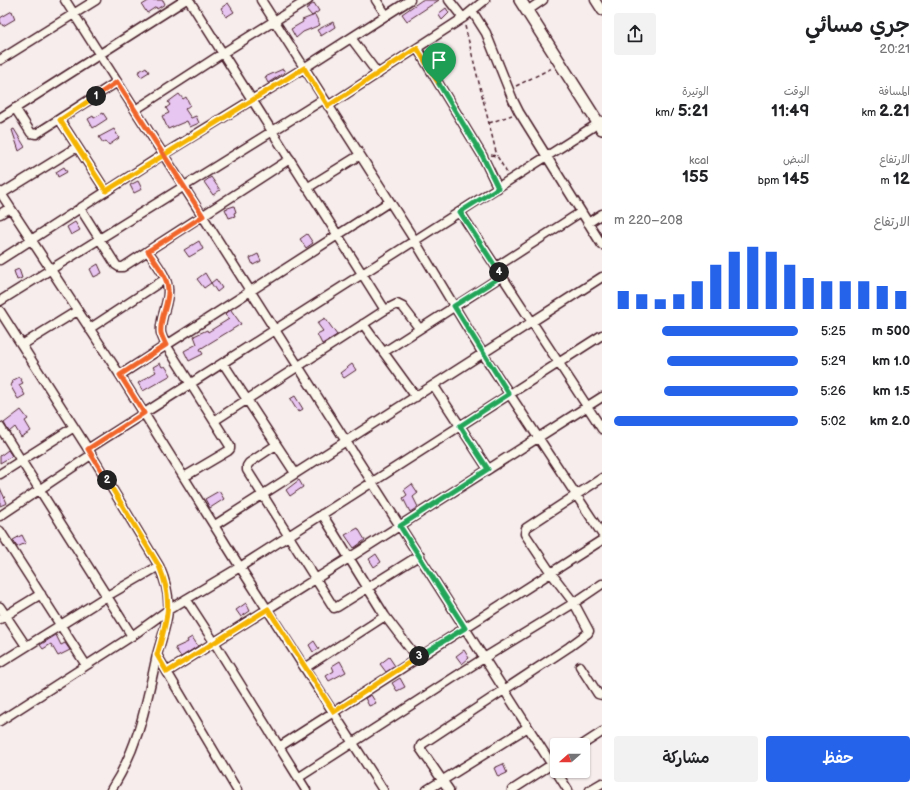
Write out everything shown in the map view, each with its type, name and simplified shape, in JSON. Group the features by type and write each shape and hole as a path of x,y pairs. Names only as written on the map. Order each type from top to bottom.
{"street":[{"path":"65,0 400,526 420,555 504,690 550,757"},
{"path":"0,60 96,0"},
{"path":"0,118 185,0"},
{"path":"189,0 385,310"},
{"path":"261,0 415,241 509,394 602,534"},
{"path":"135,110 308,0"},
{"path":"376,0 386,15"},
{"path":"0,260 164,154 253,100 410,0"},
{"path":"449,0 463,18"},
{"path":"0,301 272,131 378,74 463,18 485,0"},
{"path":"0,516 40,489 144,413 547,156 601,124 520,0"},
{"path":"527,11 543,0"},
{"path":"472,11 486,33 519,112 602,245"},
{"path":"351,38 378,74"},
{"path":"417,48 482,155 498,188"},
{"path":"15,108 31,133 36,134 117,82"},
{"path":"60,120 106,191"},
{"path":"77,147 1,193 120,375 240,567 383,790"},
{"path":"308,188 360,155"},
{"path":"80,208 119,267 122,267 290,159"},
{"path":"120,375 390,202"},
{"path":"0,214 10,208"},
{"path":"460,212 602,429"},
{"path":"496,267 581,212"},
{"path":"588,223 602,214"},
{"path":"148,251 165,279 168,288 168,298 161,328 161,335 230,446 230,449 184,477"},
{"path":"384,352 419,328 502,276"},
{"path":"215,526 295,473 434,386 602,277"},
{"path":"89,329 165,279"},
{"path":"214,421 363,324 397,304 400,305 419,328"},
{"path":"0,311 74,427 159,566 166,586 168,610 147,702 130,755 111,790"},
{"path":"22,345 77,311"},
{"path":"363,324 416,396"},
{"path":"0,720 132,636 168,610 289,536 602,335"},
{"path":"223,363 295,473"},
{"path":"434,386 488,469"},
{"path":"167,672 602,397"},
{"path":"0,427 132,636"},
{"path":"0,474 74,427"},
{"path":"276,444 249,463 247,470 334,608 420,555"},
{"path":"448,790 420,746 588,633 589,628 574,603 551,573 524,531 526,528 602,478"},
{"path":"322,514 385,616 417,658"},
{"path":"0,531 86,665"},
{"path":"279,747 602,540"},
{"path":"0,663 61,624 159,566"},
{"path":"298,778 602,584"},
{"path":"3,617 41,594"},
{"path":"186,599 306,790"},
{"path":"0,607 3,617 26,646"},
{"path":"305,668 385,616"},
{"path":"157,655 237,790"},
{"path":"580,666 598,694 602,695"},
{"path":"427,790 528,727"},
{"path":"590,740 602,732"},
{"path":"512,790 550,766"},
{"path":"562,778 568,790"},
{"path":"590,790 602,782"}],"path":[{"path":"463,18 497,156 510,180"},
{"path":"509,89 561,64"},
{"path":"489,123 519,112"},
{"path":"482,155 497,156"}],"building":[{"path":"150,0 163,0 165,4 157,9 156,7 147,13 142,5"},
{"path":"422,0 439,0 407,21 402,14"},
{"path":"228,3 234,12 226,17 221,8"},
{"path":"314,3 319,11 312,16 306,9"},
{"path":"446,8 449,13 442,20 438,14"},
{"path":"12,11 15,19 3,26 0,18"},
{"path":"315,15 320,25 303,32 296,38 291,29 303,22 302,20"},
{"path":"333,22 335,27 321,36 317,30"},
{"path":"146,67 149,72 141,77 138,72"},
{"path":"283,69 285,72 268,83 265,77"},
{"path":"179,94 183,99 186,97 190,105 185,109 191,118 196,116 199,123 190,127 187,121 168,129 162,116 169,113 166,108 170,105 168,102"},
{"path":"103,113 107,119 93,128 88,119 93,116 94,118"},
{"path":"14,129 25,147 19,151 12,130"},
{"path":"114,129 119,138 109,145 106,141 103,143 99,137"},
{"path":"64,167 67,172 58,177 56,172"},
{"path":"211,177 220,190 213,195 204,182"},
{"path":"138,181 142,189 134,193 130,185"},
{"path":"234,206 236,212 234,213 235,216 229,218 225,209"},
{"path":"75,222 80,230 71,235 67,227"},
{"path":"307,234 313,243 306,248 300,239"},
{"path":"199,241 203,249 189,257 184,250"},
{"path":"258,254 261,261 253,265 250,258"},
{"path":"98,264 102,273 94,277 90,269"},
{"path":"19,269 22,278 17,280 14,271"},
{"path":"205,273 211,283 204,288 197,279"},
{"path":"216,279 222,288 217,292 211,283"},
{"path":"231,310 241,324 200,349 203,354 189,361 184,351 197,344 194,336 207,330 208,332 229,319 225,314"},
{"path":"325,318 337,335 322,344 317,334 323,331 317,323"},
{"path":"160,363 162,367 165,366 171,375 143,391 138,383 156,372 153,367"},
{"path":"352,364 356,370 344,378 340,373"},
{"path":"19,377 23,383 19,385 25,395 18,399 10,385 13,383 12,381"},
{"path":"295,396 303,409 298,412 290,399"},
{"path":"21,410 28,419 25,421 31,431 21,437 15,427 9,432 4,423"},
{"path":"8,450 12,456 0,463 0,456"},
{"path":"299,480 303,487 290,496 286,490"},
{"path":"412,484 418,493 413,497 418,507 410,512 403,498 407,495 404,490"},
{"path":"0,488 7,503 0,506"},
{"path":"219,491 224,499 210,508 205,499"},
{"path":"358,528 365,540 354,548 345,535"},
{"path":"22,535 26,543 17,547 13,540"},
{"path":"376,554 381,562 374,567 369,559"},
{"path":"246,603 250,611 241,617 236,610"},
{"path":"56,635 61,645 65,643 70,650 58,656 51,644 43,649 40,645"},
{"path":"192,637 198,646 181,657 175,648 188,642 187,640"},
{"path":"314,641 319,649 313,652 309,645"},
{"path":"464,650 469,658 462,664 456,656"},
{"path":"389,657 395,666 386,672 380,664"},
{"path":"340,661 346,672 329,681 326,676 334,671 332,666"},
{"path":"400,678 405,687 397,691 392,683"},
{"path":"371,695 376,703 369,706 365,698"},
{"path":"503,764 507,773 498,777 494,768"}],"route":[{"path":"439,84 417,48 328,106 304,68 164,154 106,191 60,120 117,82 164,154 203,216 148,251 165,279 168,288 168,298 161,328 161,335 166,345 120,375 144,413 88,449 159,566 165,579 168,610 157,655 167,672 268,609 334,712 465,628 420,555 400,526 488,469 460,426 509,394 454,306 502,276 460,212 498,188 482,155 439,84"}]}
